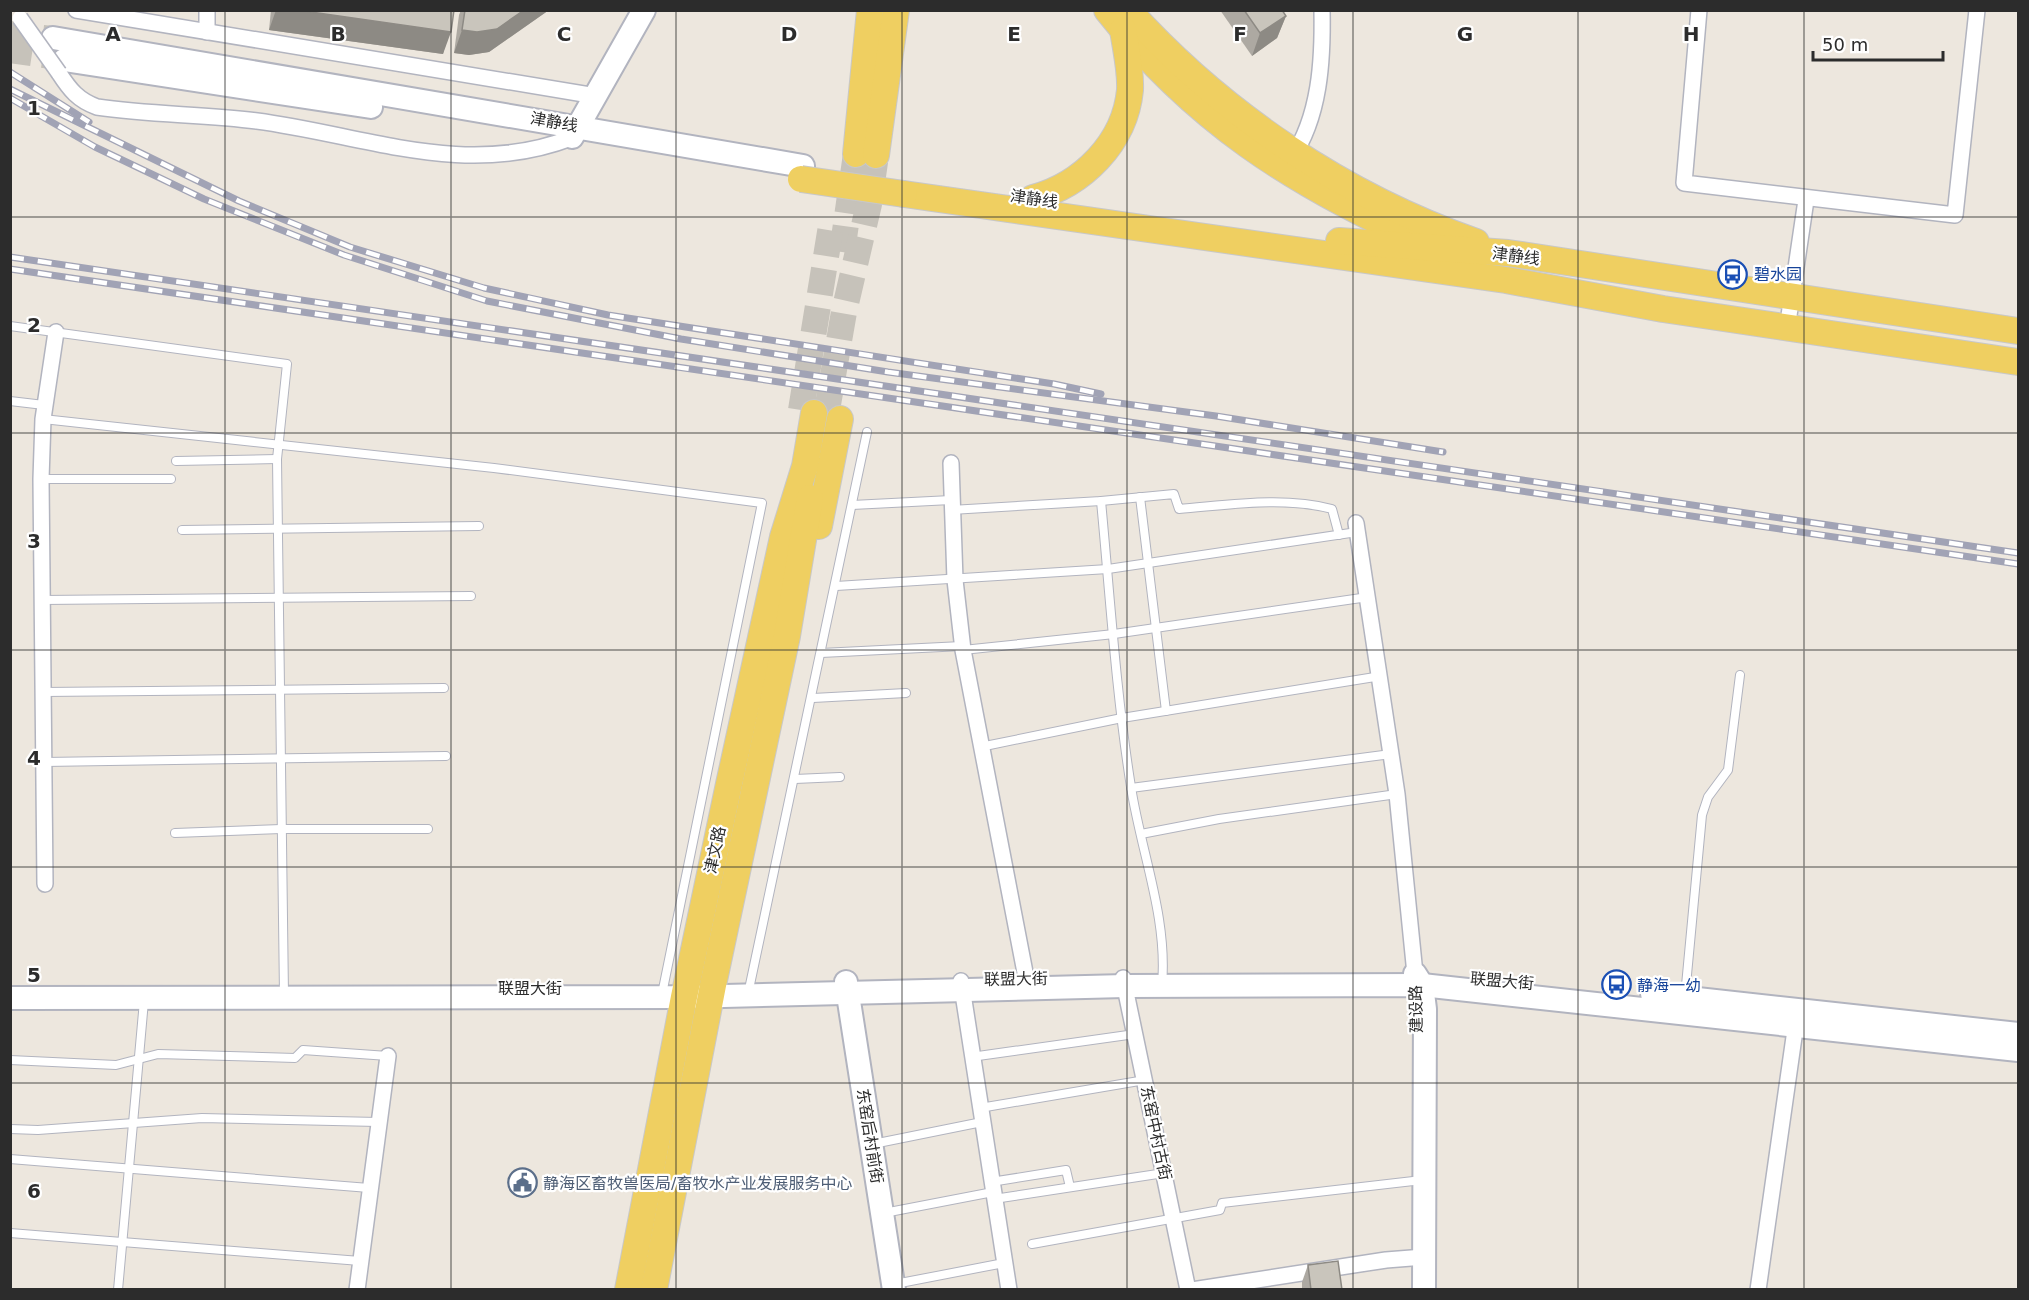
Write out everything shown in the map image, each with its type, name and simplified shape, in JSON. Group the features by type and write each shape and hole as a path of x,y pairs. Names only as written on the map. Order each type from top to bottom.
{"main road":[{"path":"575,132 644,10"},
{"path":"870,10 863,64 858,153 896,10"},
{"path":"1107,10 1123,17 1200,82 1325,195 1506,280"},
{"path":"1033,198 1052,193 1082,176 1118,131 1130,93 1123,17"},
{"name":"津静线","path":"53,38 802,172 1506,280 1663,309 2019,362"},
{"name":"津静线","path":"62,66 575,132"},
{"path":"1290,161 1347,183 1429,225 1508,253"},
{"name":"津静线","path":"904,187 1033,198 1334,240 1508,253 2019,331"},
{"name":"津文路","path":"628,1290 674,992 783,537 798,494 820,415 828,488 805,590 787,636 712,991 654,1290"},
{"path":"1163,982 1417,982 1797,1017 2019,1034"},
{"name":"联盟大街","path":"10,990 145,994 674,992 1163,982"},
{"name":"建设路","path":"1417,982 1425,1009 1420,1257 1424,1290"},
{"name":"东窑后村前街","path":"846,987 894,1287"},
{"path":"10,998 145,994"},
{"path":"1797,1017 2019,1050"},
{"name":"建设路","path":"1415,1290 1420,1257"}],"street":[{"path":"76,10 596,96"},
{"path":"207,10 207,32"},
{"path":"1290,161 1317,90 1322,10"},
{"path":"1699,10 1684,183 1806,200 1955,215 1977,10"},
{"path":"17,14 62,66 70,89 82,101 97,107 256,121 438,155 517,154 542,149 575,132"},
{"path":"1787,328 1806,200"},
{"path":"45,884 41,479 44,412 56,332"},
{"path":"951,463 955,580 962,648 1027,983"},
{"path":"1357,527 1398,794 1417,982"},
{"name":"东窑中村古街","path":"1124,982 1190,1290"},
{"path":"962,985 971,1057 1009,1290"},
{"path":"1758,1290 1797,1017"},
{"path":"357,1290 388,1056"},
{"path":"1190,1290 1420,1257"}],"lane":[{"path":"10,326 287,364 277,445 284,993"},
{"path":"10,401 44,412 277,445 494,468 762,503 674,992"},
{"path":"749,990 813,698 867,432"},
{"path":"176,461 277,459"},
{"path":"41,479 171,479"},
{"path":"852,505 1101,501 1174,494 1179,509 1240,504 1312,504 1332,509 1339,535"},
{"path":"1140,497 1166,711"},
{"path":"1101,501 1131,788 1160,926 1163,982"},
{"path":"182,530 479,526"},
{"path":"836,586 1108,569 1339,535 1357,527"},
{"path":"42,600 471,596"},
{"path":"822,653 962,648 1114,634 1368,597"},
{"path":"1684,1005 1702,815 1708,797 1728,770 1740,675"},
{"path":"980,747 1122,718 1381,676"},
{"path":"43,692 444,688"},
{"path":"813,698 906,693"},
{"path":"1131,788 1392,754"},
{"path":"44,762 446,756"},
{"path":"795,779 840,777"},
{"path":"1141,834 1219,819 1398,794"},
{"path":"176,833 281,829 428,829"},
{"path":"118,1290 145,994"},
{"path":"971,1057 1135,1034"},
{"path":"10,1060 116,1065 158,1054 295,1058 303,1050 388,1056"},
{"path":"871,1144 981,1115 1145,1080"},
{"path":"10,1129 38,1130 202,1118 378,1122"},
{"path":"10,1159 369,1188"},
{"path":"882,1213 993,1191 1066,1170 1070,1188"},
{"path":"993,1191 1070,1188 1164,1173"},
{"path":"1032,1244 1174,1220 1220,1210 1222,1203 1421,1181"},
{"path":"10,1233 360,1261"},
{"path":"894,1287 1004,1263"}],"building":[{"path":"297,10 454,10 451,32"},
{"path":"465,10 524,10 497,29 477,32 462,30"},
{"path":"1244,10 1282,10 1286,16 1260,33"},
{"path":"1338,1261 1342,1290 1311,1290 1308,1265"}],"tunnel":[{"path":"10,32 52,37"},
{"path":"10,52 64,60"},
{"path":"842,252 856,154"},
{"path":"826,416 844,312 869,204 876,155"},
{"path":"801,410 831,226"}],"railway":[{"path":"10,72 89,122"},
{"path":"10,89 239,201 350,247 484,288 608,315 1054,384 1101,394"},
{"path":"10,98 95,147 204,199 344,255 487,301 681,339 888,372 1216,416 1443,452"},
{"path":"10,257 2018,553"},
{"path":"10,269 2018,564"}],"place":[{"name":"碧水园","path":"1733,274"},
{"name":"静海一幼","path":"1616,985"},
{"name":"静海区畜牧兽医局/畜牧水产业发展服务中心","path":"522,1183"}]}
